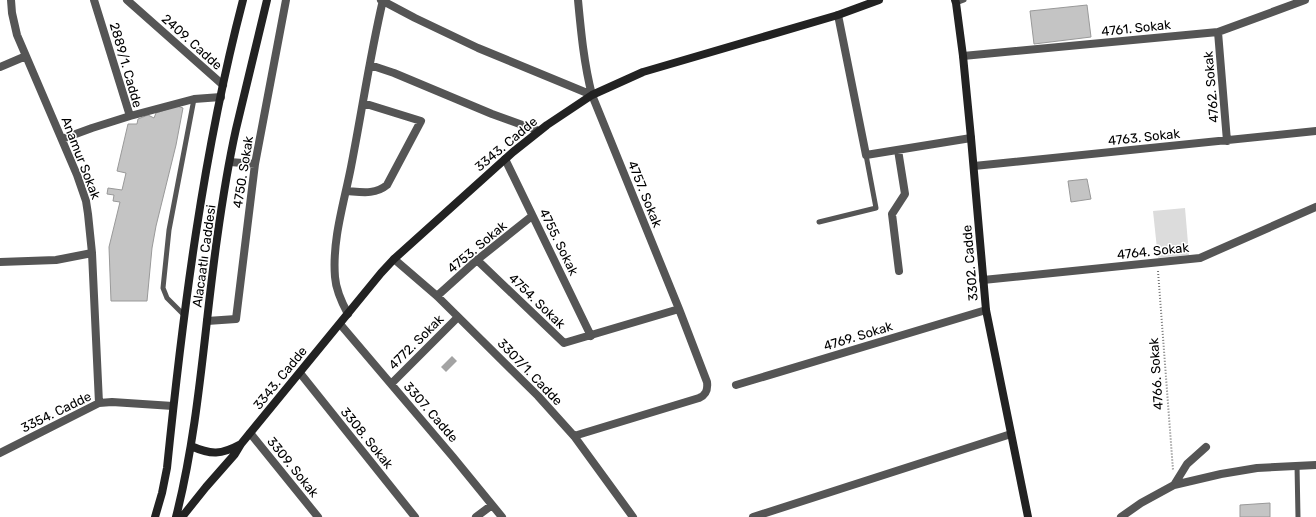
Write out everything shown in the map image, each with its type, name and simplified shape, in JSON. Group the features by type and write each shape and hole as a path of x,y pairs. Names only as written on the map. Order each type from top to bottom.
{"street":[{"name":"Anamur Sokak","path":"12,0 14,24 17,35 77,175 86,201 92,253 99,404"},
{"name":"2889/1. Cadde","path":"62,139 130,116 94,0"},
{"name":"2409. Cadde","path":"127,0 223,85"},
{"name":"Alacaatlı Caddesi","path":"155,517 166,474 184,315 201,197 223,85 243,0"},
{"name":"Alacaatlı Caddesi","path":"176,517 191,446 217,239 230,162 236,130 268,0"},
{"name":"4750. Sokak","path":"206,321 236,319 255,164 286,0"},
{"path":"348,314 338,292 335,278 335,252 338,228 347,191 364,103 382,0 415,18 478,48 592,95"},
{"name":"4757. Sokak","path":"574,436 699,398 703,396 708,388 592,95 582,43 578,0"},
{"name":"3343. Cadde","path":"182,517 209,483 232,458 241,444 381,273 394,259 505,159 539,131 592,95 643,72 838,15 879,0"},
{"path":"948,0 958,1"},
{"name":"4761. Sokak","path":"963,56 1218,32 1305,0"},
{"name":"3302. Cadde","path":"958,1 986,310 1028,517"},
{"path":"838,15 866,155 971,138"},
{"name":"4762. Sokak","path":"1218,32 1228,141"},
{"path":"0,67 26,56"},
{"path":"370,64 492,114 539,131"},
{"path":"130,116 194,99 221,97"},
{"path":"347,191 371,192 377,191 387,185 422,121 364,103"},
{"name":"4763. Sokak","path":"974,166 1316,131"},
{"path":"898,150 905,194 892,214 899,271"},
{"name":"4755. Sokak","path":"505,159 591,336"},
{"path":"230,162 255,164"},
{"name":"4764. Sokak","path":"983,280 1200,258 1316,207"},
{"name":"4753. Sokak","path":"437,296 477,260 532,216"},
{"path":"0,262 48,260 75,257 92,253"},
{"name":"3307/1. Cadde","path":"394,259 437,296 538,396 574,436 632,517"},
{"name":"4754. Sokak","path":"477,260 564,343 678,309"},
{"name":"4769. Sokak","path":"736,385 986,310"},
{"name":"4772. Sokak","path":"391,384 458,316"},
{"name":"3307. Cadde","path":"340,324 502,517"},
{"name":"3308. Sokak","path":"300,373 415,517"},
{"name":"3354. Cadde","path":"0,453 99,404 112,402 173,406"},
{"name":"3309. Sokak","path":"250,433 318,517"},
{"path":"752,517 1011,434"},
{"name":"3343. Cadde","path":"191,446 207,452 216,453 230,450 241,444"},
{"path":"1174,485 1187,464 1206,447"},
{"path":"1121,517 1174,485 1221,474 1257,468 1316,465"},
{"path":"476,517 492,505"}],"lane":[{"path":"184,315 165,295 163,288 169,230 194,99"},
{"path":"819,222 876,208 866,155"},
{"path":"1297,465 1298,517"}],"path":[{"name":"4766. Sokak","path":"1157,262 1174,485"}],"shaded area":[{"path":"1185,208 1189,255 1158,258 1153,211"},
{"path":"452,356 457,361 446,372 441,367"}],"building":[{"path":"1087,5 1091,37 1034,44 1030,11"},
{"path":"177,106 183,108 176,145 156,226 152,248 147,301 111,301 109,247 120,202 113,201 114,195 107,194 108,188 122,190 126,173 117,171 128,124 137,124 138,119 148,115 154,118 156,113"},
{"path":"1087,179 1091,199 1071,202 1068,181"},
{"path":"1270,503 1270,517 1240,517 1240,505"}]}
